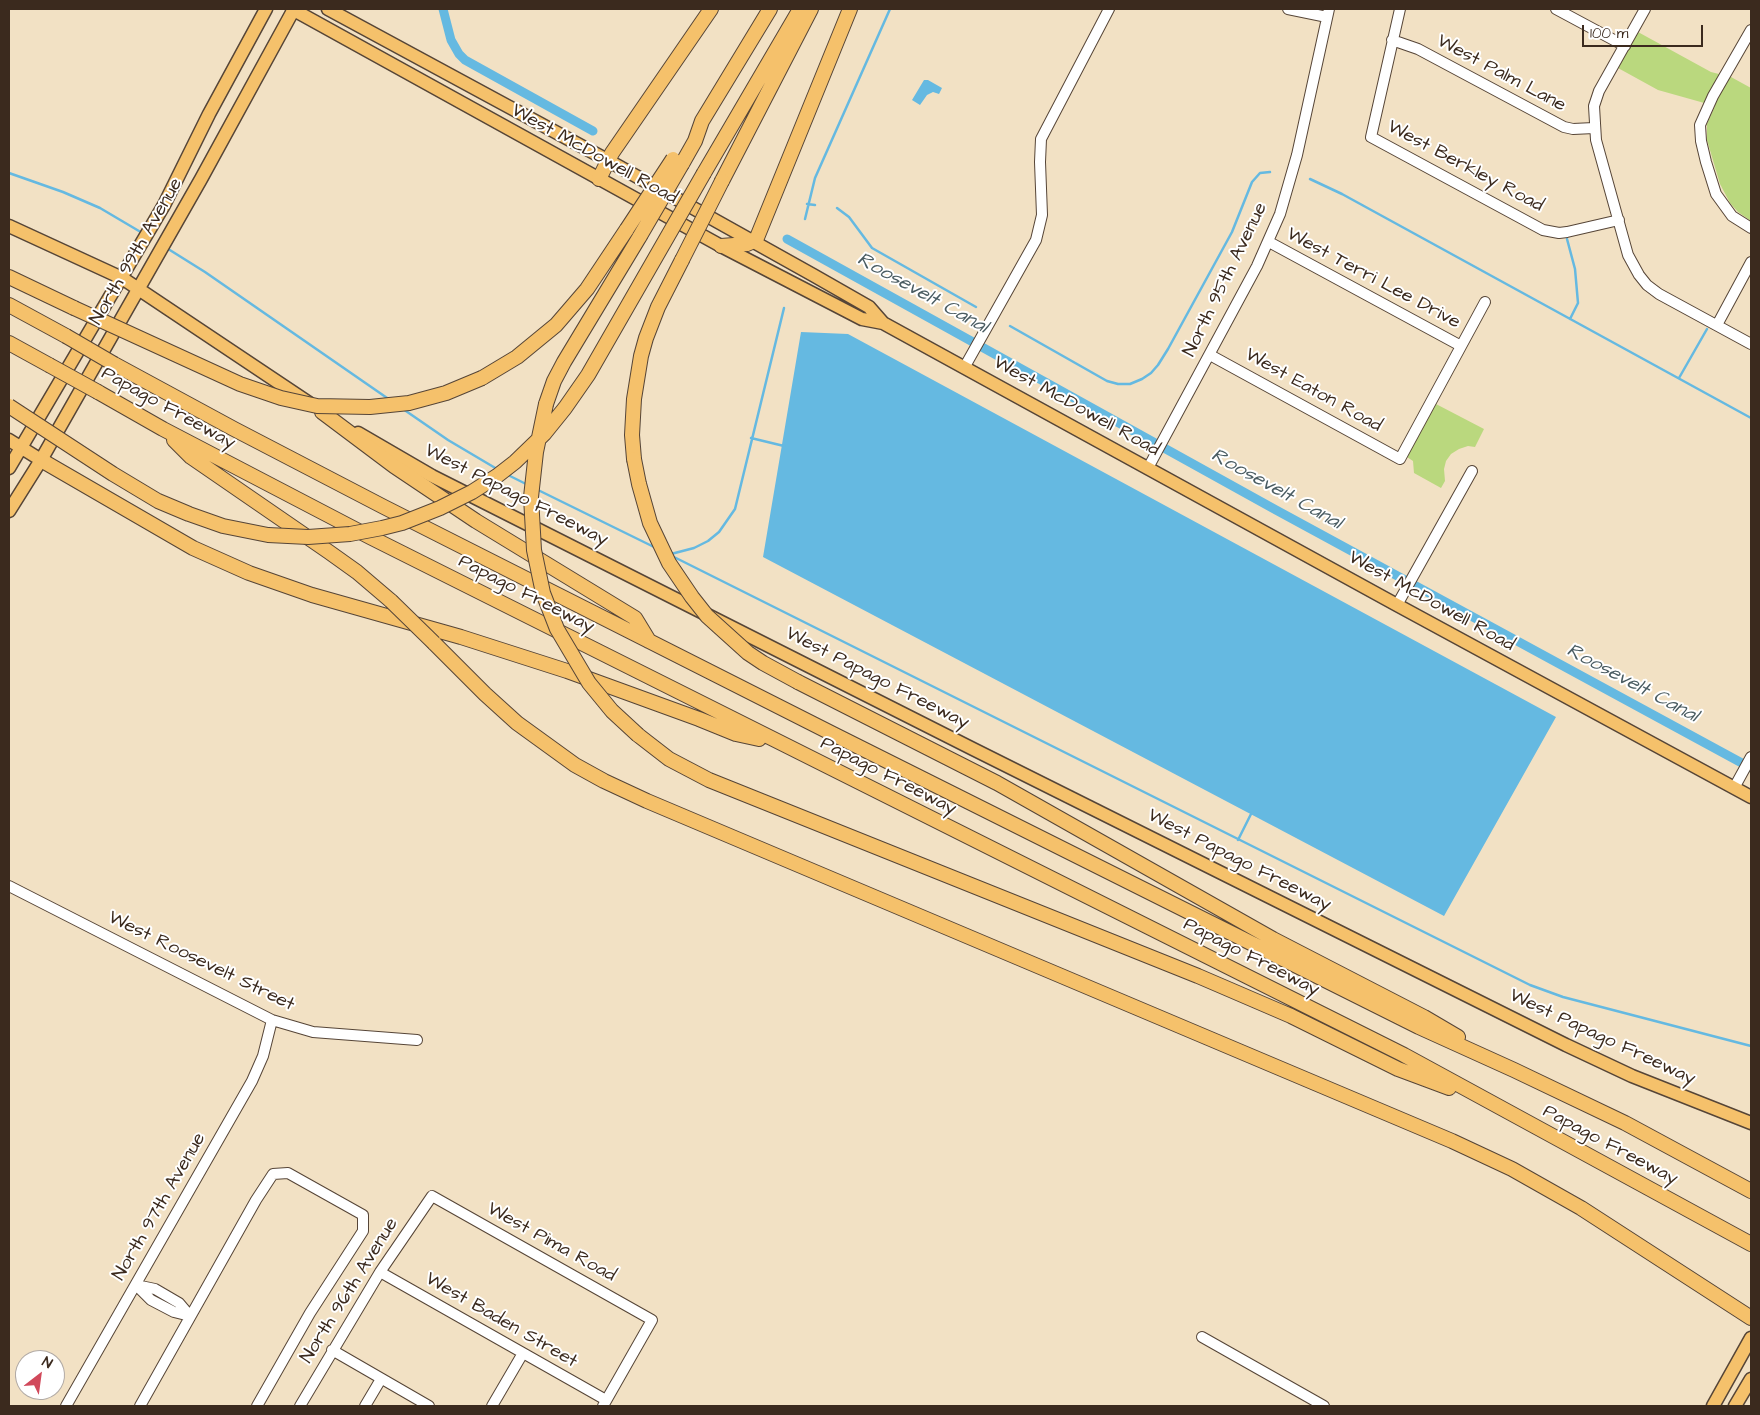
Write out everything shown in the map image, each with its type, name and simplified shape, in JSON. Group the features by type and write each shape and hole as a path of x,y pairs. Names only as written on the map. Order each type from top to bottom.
{"highway":[{"path":"599,179 609,161 712,9"},
{"path":"770,9 702,121 688,137 640,236 564,362 554,381 546,404 535,458 531,497 534,550 543,593 562,638 589,683 612,711 638,735 669,759 709,780 1198,976 1291,1016 1398,1069 1495,1106"},
{"path":"9,406 158,501 223,526 268,535 301,537 350,534 402,523 440,508 472,492 509,467 529,450 565,408 588,375 800,9"},
{"path":"811,9 658,307 646,338 636,376 632,419 634,459 639,484 650,523 669,563 692,598 712,621 748,653 763,663 997,783 1273,939 1424,1017 1514,1070"},
{"path":"721,246 747,244 754,241 759,234 850,9"},
{"path":"9,277 247,387 281,398 317,406 370,407 410,402 446,393 482,378 517,357 556,326 587,289 627,229 677,161"},
{"name":"Papago Freeway","path":"9,305 234,430 1418,1027 1626,1123 1751,1191"},
{"name":"Papago Freeway","path":"9,343 163,429 370,537 1395,1051 1751,1244"},
{"path":"322,412 394,466 476,521 635,618 650,641"},
{"path":"163,429 191,457 341,560 391,601 517,723 575,765 647,801 1512,1168 1555,1192 1751,1318"},
{"path":"40,460 193,548 249,573 312,595 461,637 567,671 736,734 775,741"}],"main road":[{"name":"North 99th Avenue","path":"9,468 156,220 209,114 266,9"},
{"name":"North 99th Avenue","path":"9,511 172,229 293,9"},
{"name":"West McDowell Road","path":"293,9 721,246 862,320 883,323"},
{"name":"West McDowell Road","path":"328,9 754,241 869,307 883,323 964,368 1751,797"},
{"name":"West Papago Freeway","path":"9,226 122,278 322,412 432,476 973,749 1557,1040 1632,1076 1751,1123"},
{"path":"9,440 40,460"},
{"path":"1713,1406 1751,1338"},
{"path":"1736,1406 1751,1379"}],"street":[{"path":"964,368 1036,240 1042,215 1040,146 1044,131 1109,9"},
{"path":"1288,9 1328,13"},
{"path":"1392,40 1400,9"},
{"path":"1556,9 1625,46"},
{"path":"1645,9 1596,99 1594,113 1596,140 1618,220 1633,265 1648,285 1660,294 1751,344"},
{"name":"North 95th Avenue","path":"1148,468 1269,242 1284,203 1297,155 1328,13"},
{"path":"1751,30 1713,96 1700,126 1701,141 1716,194 1732,216 1751,228"},
{"name":"West Palm Lane","path":"1392,40 1424,53 1564,128 1594,128"},
{"name":"West Berkley Road","path":"1392,40 1371,137 1544,230 1567,232 1618,220"},
{"name":"West Terri Lee Drive","path":"1269,242 1461,346"},
{"path":"1717,325 1751,262"},
{"path":"1461,346 1485,302"},
{"name":"West Eaton Road","path":"1210,354 1400,459 1461,346"},
{"path":"1397,605 1472,471"},
{"path":"1734,788 1750,758"},
{"name":"West Roosevelt Street","path":"9,886 272,1020 321,1033 417,1040"},
{"name":"North 97th Avenue","path":"66,1406 252,1081 263,1056 272,1020"},
{"path":"140,1406 273,1174 288,1173 363,1214 363,1232 310,1312 257,1406"},
{"name":"North 96th Avenue","path":"300,1406 380,1272 432,1196"},
{"name":"West Pima Road","path":"432,1196 652,1320 604,1403"},
{"name":"West Baden Street","path":"380,1272 523,1353 604,1403"},
{"path":"136,1285 155,1289 171,1298 179,1303 190,1316"},
{"path":"1202,1338 1324,1406"},
{"path":"332,1350 429,1406"},
{"path":"492,1406 523,1353"},
{"path":"365,1406 381,1379"}],"green space":[{"path":"1638,32 1711,72 1731,77 1751,88 1751,221 1738,212 1730,203 1720,184 1707,140 1707,124 1715,106 1658,90 1618,68"},
{"path":"1436,404 1484,429 1475,447 1468,446 1451,454 1446,461 1444,469 1445,481 1441,488 1414,473 1413,461 1407,457"}],"water":[{"path":"924,80 928,80 942,88 939,94 933,92 927,95 920,105 912,100"},
{"path":"801,332 848,334 1556,717 1444,916 763,557"}],"waterway":[{"name":"Roosevelt Canal","path":"443,9 451,40 465,60 593,131"},
{"path":"805,219 815,178 890,9"},
{"path":"1010,326 1107,381 1118,384 1130,384 1142,379 1158,365 1168,349 1232,232 1252,182 1260,173 1270,172"},
{"path":"9,173 63,192 100,208 144,234"},
{"path":"1310,179 1342,194 1751,418"},
{"path":"807,204 815,205"},
{"path":"837,208 849,217 872,248 976,307"},
{"name":"Roosevelt Canal","path":"787,239 1276,510 1751,768"},
{"path":"1567,239 1575,269 1578,303 1570,319"},
{"path":"165,247 205,272 390,400"},
{"path":"671,554 694,548 708,541 719,532 735,509 784,308"},
{"path":"1679,378 1707,329"},
{"path":"403,409 448,440 497,469"},
{"path":"751,438 784,446"},
{"path":"506,474 528,485"},
{"path":"536,489 656,548"},
{"path":"672,556 1530,985 1563,997 1751,1046"},
{"path":"1238,840 1252,812"}]}
